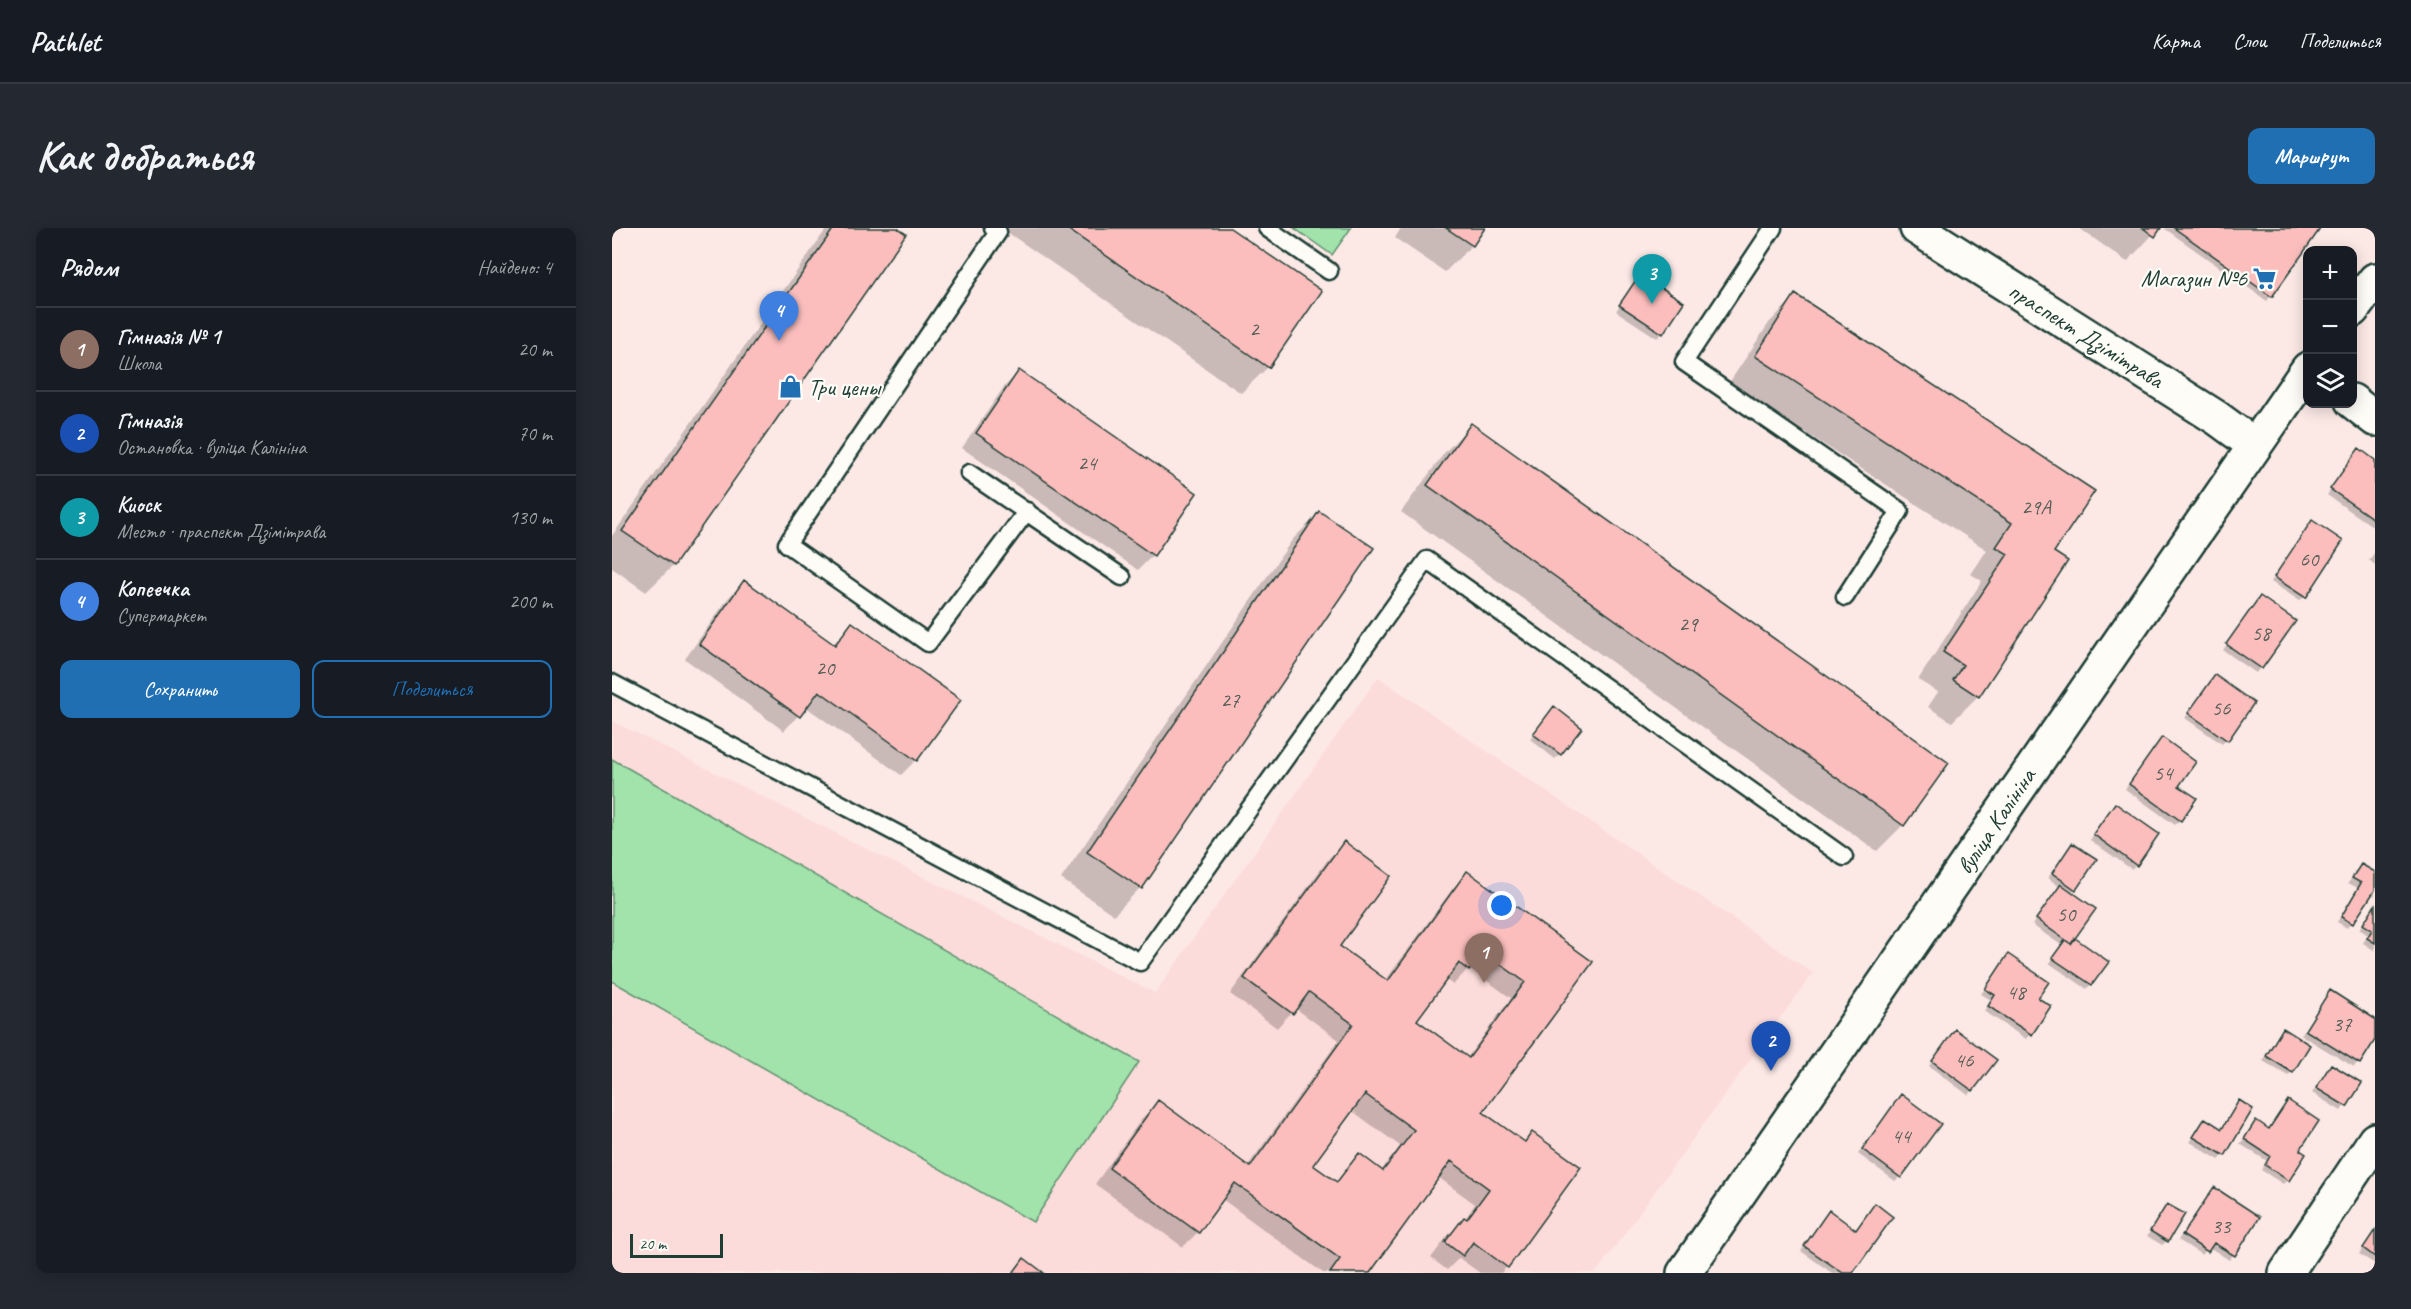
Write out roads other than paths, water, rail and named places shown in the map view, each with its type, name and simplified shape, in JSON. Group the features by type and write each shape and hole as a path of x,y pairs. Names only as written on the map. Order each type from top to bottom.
{"main road":[{"name":"праспект Дзімітрава","path":"1917,228 2217,418 2254,445"},
{"path":"2357,303 2375,280"},
{"name":"вуліца Калініна","path":"1684,1273 2303,375"},
{"path":"2357,405 2375,419"},
{"path":"2286,1273 2375,1140"}],"lane":[{"path":"993,228 998,232 787,544 928,643 1027,512"},
{"path":"1268,228 1329,271"},
{"path":"1773,228 1684,362 1900,511 1845,597"},
{"path":"969,473 1122,577"},
{"path":"612,683 1140,962 1427,560 1844,857"}],"place":[{"name":"Магазин №6","path":"2265,278"},
{"name":"Киоск","path":"1652,304"},
{"name":"Копеечка","path":"779,341"},
{"name":"Три цены","path":"790,387"},
{"name":"Гімназія № 1","path":"1484,983"},
{"name":"Гімназія","path":"1771,1071"}]}
